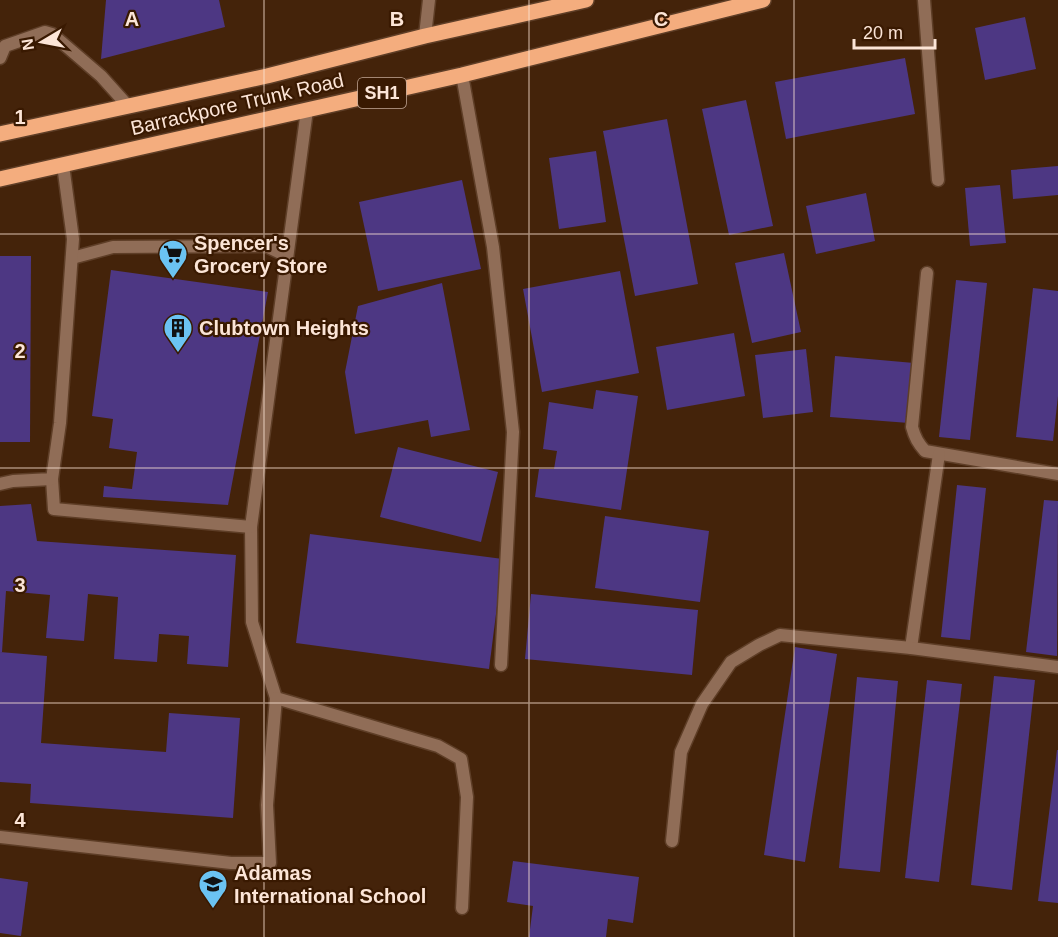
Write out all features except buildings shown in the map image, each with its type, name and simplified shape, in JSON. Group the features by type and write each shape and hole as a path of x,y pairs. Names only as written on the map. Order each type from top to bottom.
{"main road":[{"name":"Barrackpore Trunk Road","path":"0,134 267,76 425,36 586,0"},
{"name":"Barrackpore Trunk Road","path":"0,178 462,75 763,0"}],"street":[{"path":"425,36 429,0"},
{"path":"924,0 938,180"},
{"path":"0,58 5,46 45,32 52,34 101,76 128,106"},
{"path":"462,75 493,247 513,432 501,665"},
{"path":"0,837 231,862 270,863 267,805 276,698 252,622 251,527 307,110"},
{"path":"63,165 73,239 60,423 52,479 54,509 251,527"},
{"path":"72,258 113,247 266,246 287,256"},
{"path":"927,273 912,427 915,438 925,451 1058,474"},
{"path":"910,648 939,453"},
{"path":"0,484 52,479"},
{"path":"672,841 681,752 702,704 731,662 759,645 780,636 910,648 1058,667"},
{"path":"276,698 438,746 461,759 467,797 462,908"}],"place":[{"name":"Spencer's Grocery Store","path":"173,280"},
{"name":"Clubtown Heights","path":"178,354"},
{"name":"Adamas International School","path":"213,910"}]}
